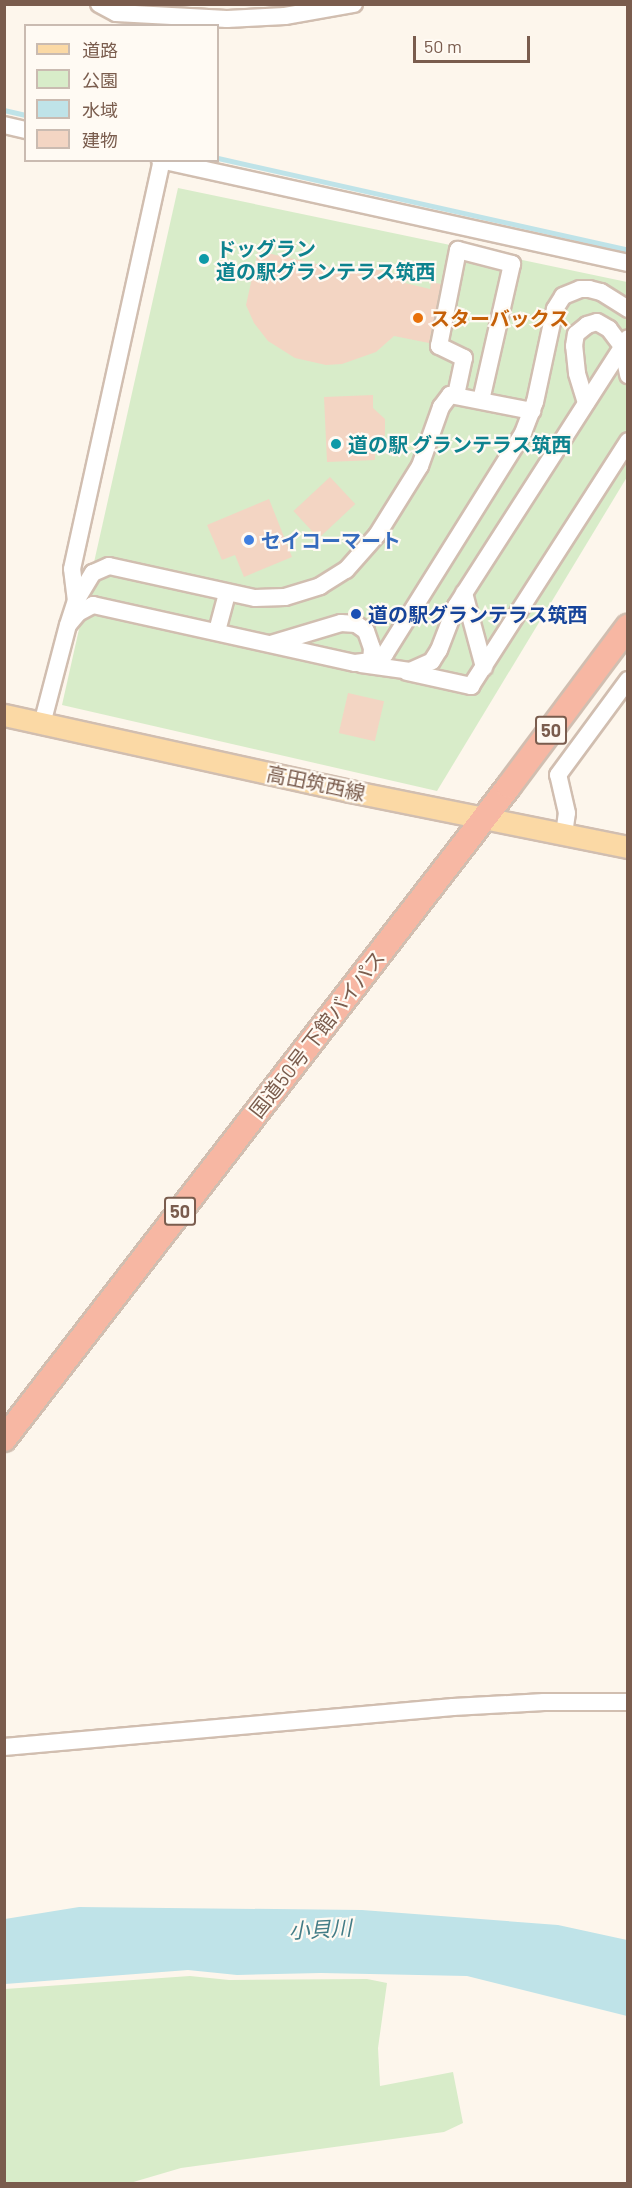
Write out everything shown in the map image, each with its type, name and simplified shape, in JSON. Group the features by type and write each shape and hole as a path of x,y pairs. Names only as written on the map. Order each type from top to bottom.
{"highway":[{"name":"国道50号 下館バイパス","path":"4,1439 484,818 627,627"}],"main road":[{"name":"高田筑西線","path":"4,715 627,847"}],"street":[{"path":"99,4 116,13 189,21 274,17 334,10 354,4"},
{"path":"4,125 24,130"},
{"path":"76,601 72,569 161,162"},
{"path":"166,162 627,263"},
{"path":"456,395 464,358 439,346 458,250 512,264 481,400"},
{"path":"363,662 384,654 391,646 523,433 532,411 555,309 563,296 580,289 589,289 601,292 627,309"},
{"path":"586,403 577,373 574,346 576,334 587,325 597,322 625,342 627,375"},
{"path":"399,671 421,668 432,661 439,651 456,606 625,342"},
{"path":"42,724 76,601 93,573 109,567 255,598 285,597 320,586 346,570 368,548 411,484 444,400 450,395 532,411"},
{"path":"68,625 78,613 93,605 471,686 627,441"},
{"path":"217,632 227,592"},
{"path":"464,593 484,667"},
{"path":"271,644 341,623 356,624 366,631 372,648 363,662"},
{"path":"564,834 567,813 558,775 627,680"},
{"path":"4,1748 453,1707 544,1702 627,1702"}],"green space":[{"path":"178,188 627,282 627,477 437,791 62,705"},
{"path":"190,1976 229,1980 367,1979 387,1983 378,2048 380,2086 453,2072 463,2123 444,2132 181,2168 130,2183 5,2183 5,1989"}],"water":[{"name":"小貝川","path":"79,1907 362,1910 558,1925 627,1940 627,2016 467,1976 321,1973 237,1975 188,1970 5,1984 5,1919"}],"building":[{"path":"258,251 371,276 373,269 406,276 405,283 430,289 431,282 441,284 429,343 394,336 376,352 342,364 326,365 295,358 268,341 254,323 246,305"},
{"path":"373,395 373,408 385,419 385,435 375,447 375,460 327,462 324,397"},
{"path":"330,477 355,504 319,538 293,511"},
{"name":"セイコーマート","path":"269,499 292,557 244,577 235,555 222,560 207,525"},
{"path":"348,693 384,701 375,741 339,733"}],"waterway":[{"path":"4,110 24,115"},
{"path":"219,158 628,250"}],"place":[{"name":"ドッグラン 道の駅グランテラス筑西","path":"204,259"},
{"name":"スターバックス","path":"418,318"},
{"name":"道の駅 グランテラス筑西","path":"336,444"},
{"name":"セイコーマート","path":"249,540"},
{"name":"道の駅グランテラス筑西","path":"356,614"}]}
